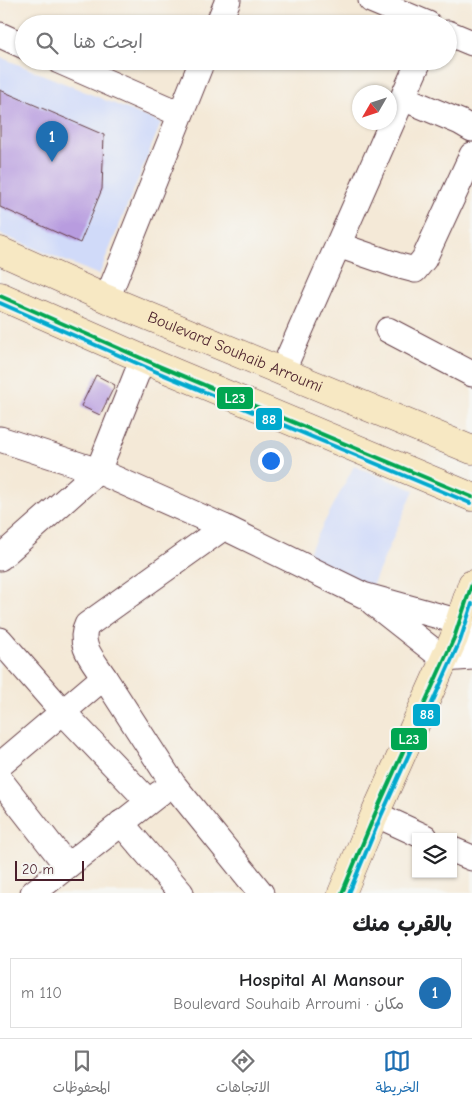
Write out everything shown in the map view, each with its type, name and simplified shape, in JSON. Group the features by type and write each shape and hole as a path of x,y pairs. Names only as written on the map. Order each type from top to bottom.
{"street":[{"path":"222,15 228,0"},
{"path":"371,0 407,15"},
{"path":"0,35 15,42"},
{"path":"457,36 472,43"},
{"path":"80,70 180,114"},
{"path":"107,299 198,70"},
{"path":"282,372 415,70"},
{"path":"403,98 472,129"},
{"path":"338,245 415,270 424,259 472,155"},
{"name":"Boulevard Souhaib Arroumi","path":"0,251 107,299 472,450"},
{"path":"0,296 472,496"},
{"path":"388,330 472,374"},
{"path":"0,558 98,471 143,358"},
{"path":"0,439 98,471 224,527 363,596 466,630"},
{"path":"224,527 87,625 83,633 85,648 173,784 261,893"},
{"path":"342,893 444,659 466,630 472,584"},
{"path":"363,596 444,659 472,657"},
{"path":"0,640 62,712 148,801"},
{"path":"0,765 104,677"},
{"path":"0,780 67,866"},
{"path":"33,893 148,801 173,784"},
{"path":"375,814 416,833"},
{"path":"121,823 181,893"},
{"path":"457,852 472,858"}],"shaded area":[{"path":"0,57 15,63 15,70 32,70 161,123 99,275 0,234"},
{"path":"354,466 414,490 372,586 302,565"}],"building":[{"path":"0,90 104,135 102,189 80,243 0,207"},
{"path":"96,375 115,385 100,415 81,406"}],"transit line":[{"name":"L23","path":"0,296 159,366 472,497"},
{"name":"88","path":"0,303 157,372 470,503"},
{"name":"L23","path":"342,893 375,814 454,638 472,584"},
{"name":"88","path":"349,893 381,816 460,641 472,604"}],"place":[{"name":"Hospital Al Mansour","path":"52,162"}]}
